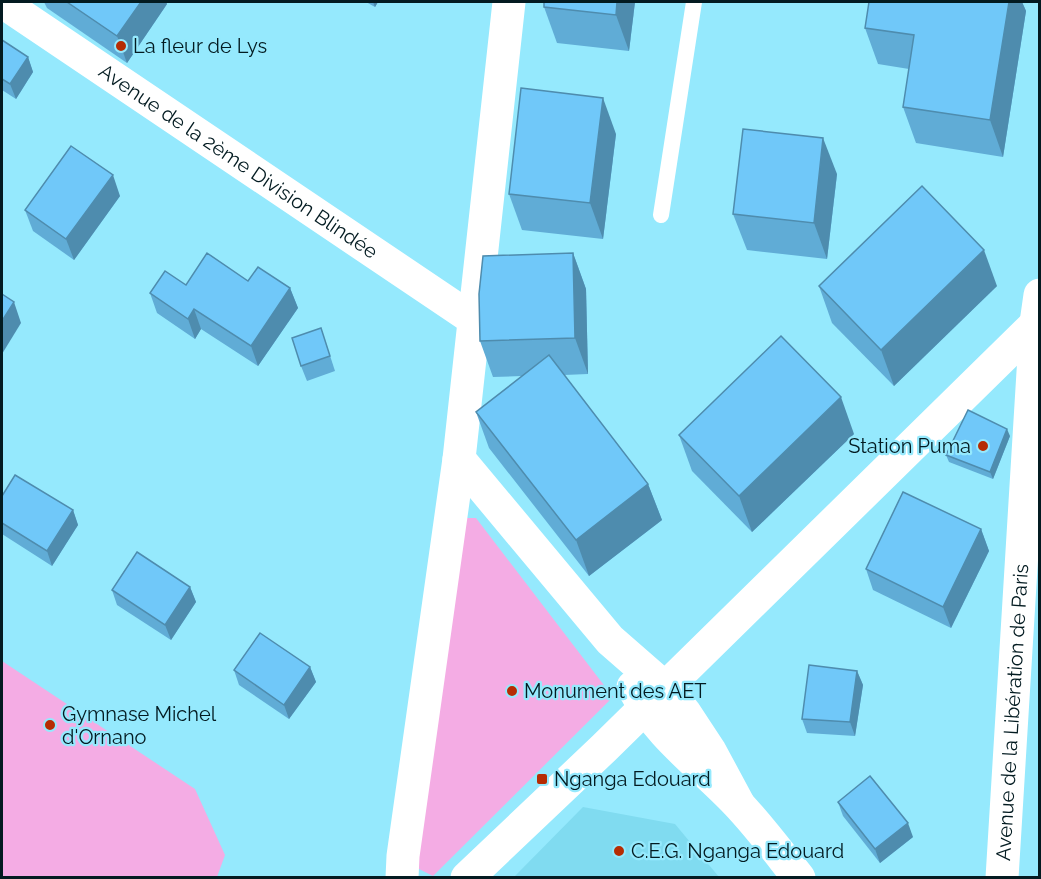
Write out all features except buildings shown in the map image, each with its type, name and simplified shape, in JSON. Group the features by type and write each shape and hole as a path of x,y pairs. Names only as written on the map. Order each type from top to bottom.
{"main road":[{"path":"402,878 459,459 509,2"},
{"path":"467,878 604,748 1038,312"},
{"name":"Avenue de la Libération de Paris","path":"1002,878 1038,312"},
{"path":"459,459 610,640 654,697 680,749 738,803 799,878"},
{"path":"654,697 685,713 710,751 738,803"},
{"path":"604,748 648,745 680,749"}],"street":[{"name":"Avenue de la 2ème Division Blindée","path":"2,2 474,320"}],"lane":[{"path":"661,215 694,2"}],"shaded area":[{"path":"459,518 476,518 613,697 433,876 417,868"},
{"name":"Gymnase Michel d'Ornano","path":"2,661 195,789 225,855 217,877 2,877"},
{"name":"C.E.G. Nganga Edouard","path":"583,807 675,824 719,877 514,877"}],"place":[{"name":"La fleur de Lys","path":"121,46"},
{"name":"Station Puma","path":"983,446"},
{"name":"Monument des AET","path":"512,691"},
{"name":"Gymnase Michel d'Ornano","path":"50,725"},
{"name":"Nganga Edouard","path":"542,779"},
{"name":"C.E.G. Nganga Edouard","path":"619,851"}]}
